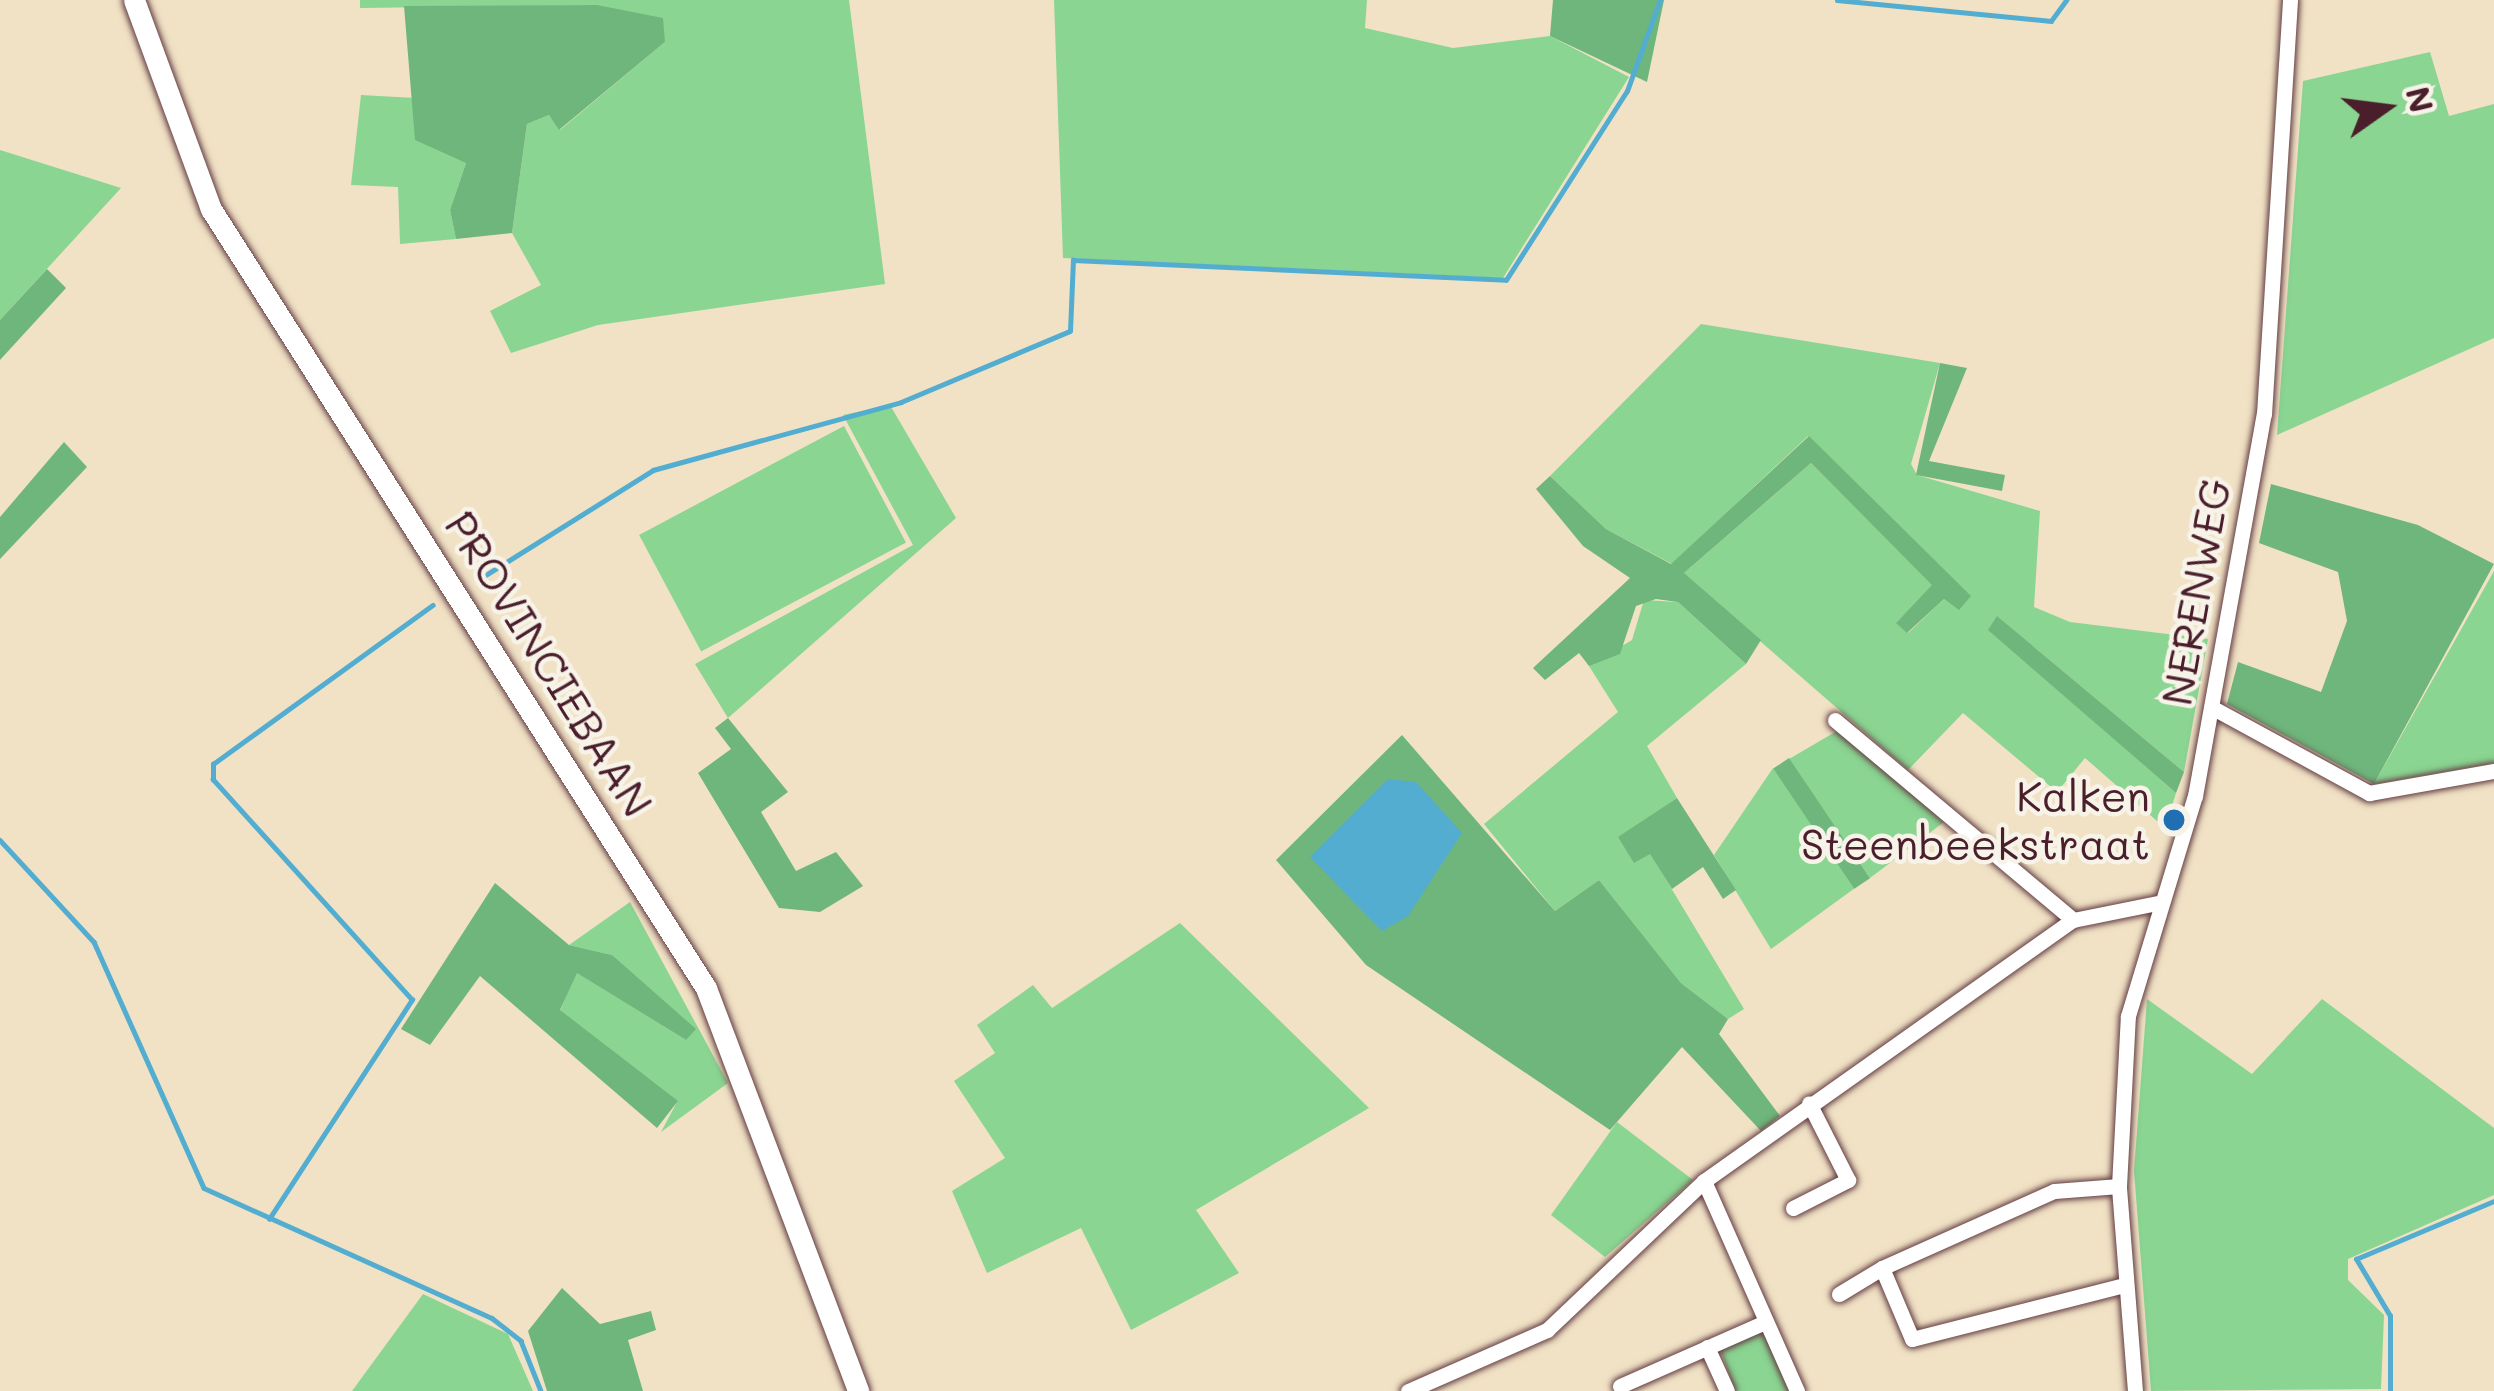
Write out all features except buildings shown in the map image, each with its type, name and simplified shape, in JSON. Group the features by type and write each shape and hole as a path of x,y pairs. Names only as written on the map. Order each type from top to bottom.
{"main road":[{"name":"PROVINCIEBAAN","path":"134,0 211,209 706,988 858,1391"}],"street":[{"name":"NERENWEG","path":"2134,1391 2119,1186 2128,1016 2213,708 2264,414 2290,0"},
{"path":"2213,708 2355,790 2494,771"},
{"path":"1835,720 2073,920"},
{"path":"1408,1391 1547,1330 1703,1181 2073,920 2157,903"},
{"path":"1793,1208 1848,1180 1809,1103"},
{"path":"1703,1181 1797,1391"},
{"path":"1839,1294 1882,1268 2054,1191 2119,1186"},
{"path":"1882,1268 1912,1339 2124,1285"},
{"path":"1620,1386 1765,1322"},
{"path":"1707,1347 1727,1391"}],"green space":[{"path":"360,0 849,0 885,284 598,325 511,353 490,311 541,285 512,233 527,124 549,115 560,130 665,42 597,5 360,8"},
{"path":"1054,0 1367,0 1365,28 1453,48 1550,36 1629,77 1503,278 1063,258"},
{"path":"1553,0 1664,0 1647,82 1550,36"},
{"path":"597,5 663,18 665,42 559,130 549,115 527,124 512,233 456,239 450,210 466,163 415,140 404,6"},
{"path":"2430,52 2449,116 2494,104 2494,338 2277,435 2303,81"},
{"path":"361,95 415,98 466,163 450,210 456,239 400,244 398,187 351,185"},
{"path":"0,150 121,188 0,320"},
{"path":"47,269 66,288 0,360 0,320"},
{"path":"1701,324 1940,363 1911,464 1917,475 2040,511 2034,607 2070,622 2208,639 2184,772 1998,617 1989,630 2176,793 2165,828 2085,758 2057,792 1963,713 1908,770 1683,574 1811,463 1933,585 1897,622 1908,633 1944,599 1959,609 1970,596 1808,436 1672,564 1606,529 1550,476"},
{"path":"1940,363 1967,368 1929,461 2005,475 2002,491 1916,475"},
{"path":"890,405 956,518 728,718 695,664 913,545 843,415"},
{"path":"844,426 906,543 701,651 639,535"},
{"path":"1809,436 1971,596 1959,610 1944,599 1907,633 1896,623 1932,585 1811,463 1684,573 1761,640 1746,664 1678,602 1656,599 1636,606 1620,654 1589,666 1579,653 1545,680 1533,668 1630,578 1583,546 1536,489 1550,476 1606,529 1671,564"},
{"path":"64,442 87,467 0,559 0,517"},
{"path":"2271,484 2418,525 2494,564 2374,784 2227,704 2238,662 2321,692 2347,621 2338,572 2259,543"},
{"path":"2494,571 2494,763 2374,784"},
{"path":"1644,600 1678,602 1746,664 1647,746 1677,798 1618,838 1650,853 1744,1009 1728,1019 1681,983 1599,880 1555,911 1484,824 1618,712 1589,666 1632,640"},
{"path":"1997,616 2184,772 2176,793 1988,630"},
{"path":"728,718 788,792 761,812 796,871 836,852 863,886 820,912 779,908 698,773 731,749 715,728"},
{"path":"1837,731 1944,822 1870,878 1789,759"},
{"path":"1402,735 1555,911 1599,880 1681,983 1728,1019 1719,1034 1780,1116 1761,1131 1682,1047 1610,1130 1366,965 1276,860"},
{"path":"1789,758 1870,878 1854,889 1773,769"},
{"path":"1773,768 1855,888 1771,949 1714,855"},
{"path":"1677,798 1736,890 1723,899 1703,867 1672,889 1650,854 1634,863 1618,837"},
{"path":"495,883 569,945 612,955 696,1029 686,1040 577,973 560,1010 678,1101 657,1128 480,976 430,1045 401,1029"},
{"path":"630,902 728,1083 661,1132 677,1102 560,1011 576,972 686,1040 612,955 569,945"},
{"path":"1180,923 1369,1108 1196,1210 1239,1273 1131,1330 1081,1228 987,1273 952,1191 1005,1158 954,1081 995,1053 977,1025 1033,985 1052,1008"},
{"path":"2147,999 2252,1074 2322,999 2494,1128 2494,1195 2348,1259 2348,1280 2384,1315 2381,1389 2151,1391 2134,1171"},
{"path":"1617,1122 1693,1180 1605,1257 1551,1215"},
{"path":"562,1288 600,1324 651,1311 656,1330 628,1340 643,1391 547,1391 528,1331"},
{"path":"423,1294 508,1334 533,1391 352,1391"},
{"path":"1760,1333 1768,1338 1790,1391 1735,1391 1720,1349"}],"water":[{"path":"1388,779 1416,782 1462,833 1408,916 1382,931 1310,857"}],"waterway":[{"path":"481,578 653,470 901,402 1070,331 1073,260 1506,280 1627,91 1660,0"},
{"path":"1837,0 2051,21 2066,0"},
{"path":"269,1219 412,1000 213,780 213,764 433,605"},
{"path":"0,840 94,942 204,1188 492,1318 521,1341 541,1391"},
{"path":"2390,1391 2390,1316 2356,1259 2494,1201"}],"place":[{"name":"Kalken Steenbeekstraat","path":"2174,820"}]}
